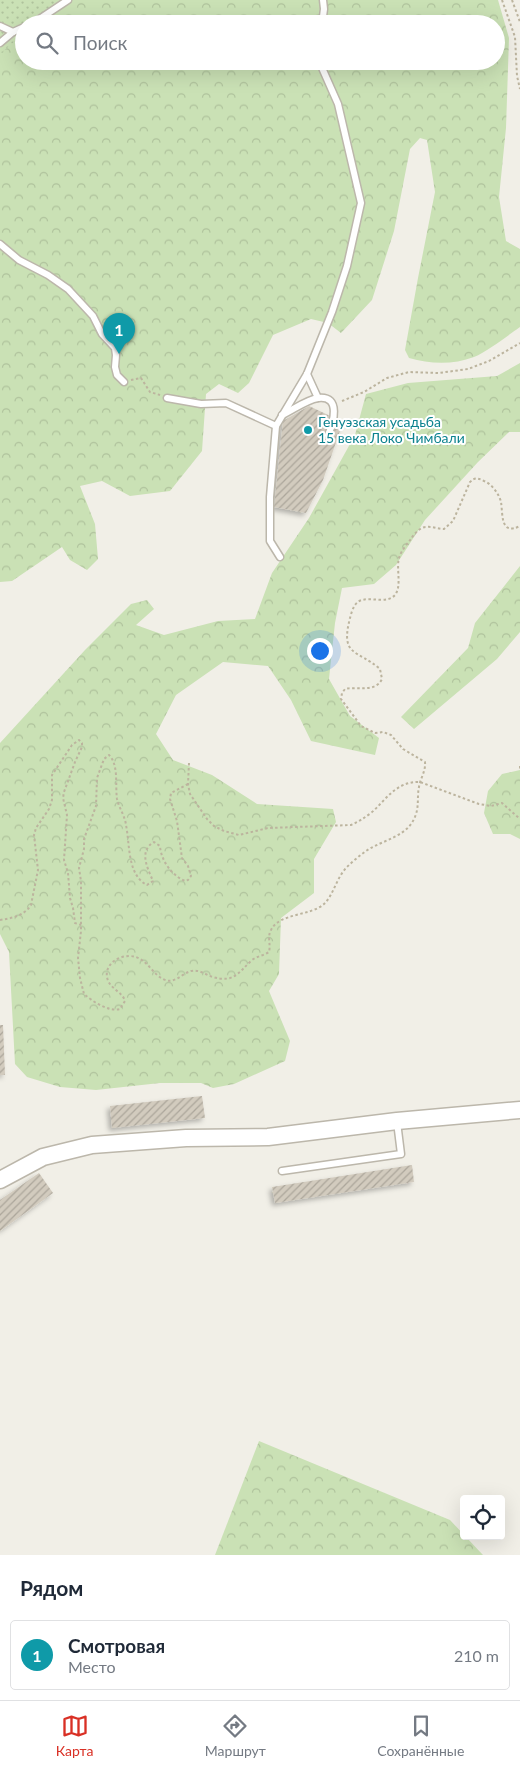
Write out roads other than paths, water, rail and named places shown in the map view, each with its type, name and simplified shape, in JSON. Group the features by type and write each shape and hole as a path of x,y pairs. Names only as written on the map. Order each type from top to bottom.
{"street":[{"path":"0,1180 43,1157 92,1145 186,1138 268,1137 397,1121 520,1110"}],"lane":[{"path":"46,15 68,0"},
{"path":"323,0 323,15"},
{"path":"0,26 13,32"},
{"path":"0,36 13,32"},
{"path":"0,43 13,32"},
{"path":"280,557 270,542 270,497 276,426 307,374 342,284 356,232 361,202 338,104 323,70"},
{"path":"0,244 19,260 48,275 68,289 93,316 102,334 115,348 117,375 124,382"},
{"path":"307,374 318,398"},
{"path":"167,398 201,404 226,403 276,426"},
{"path":"281,416 308,402 324,398 332,405 335,414 334,422 328,435"},
{"path":"282,1171 401,1154 397,1121"}],"place":[{"name":"Смотровая","path":"119,354"},
{"name":"Генуэзская усадьба 15 века Локо Чимбали","path":"308,430"}]}
